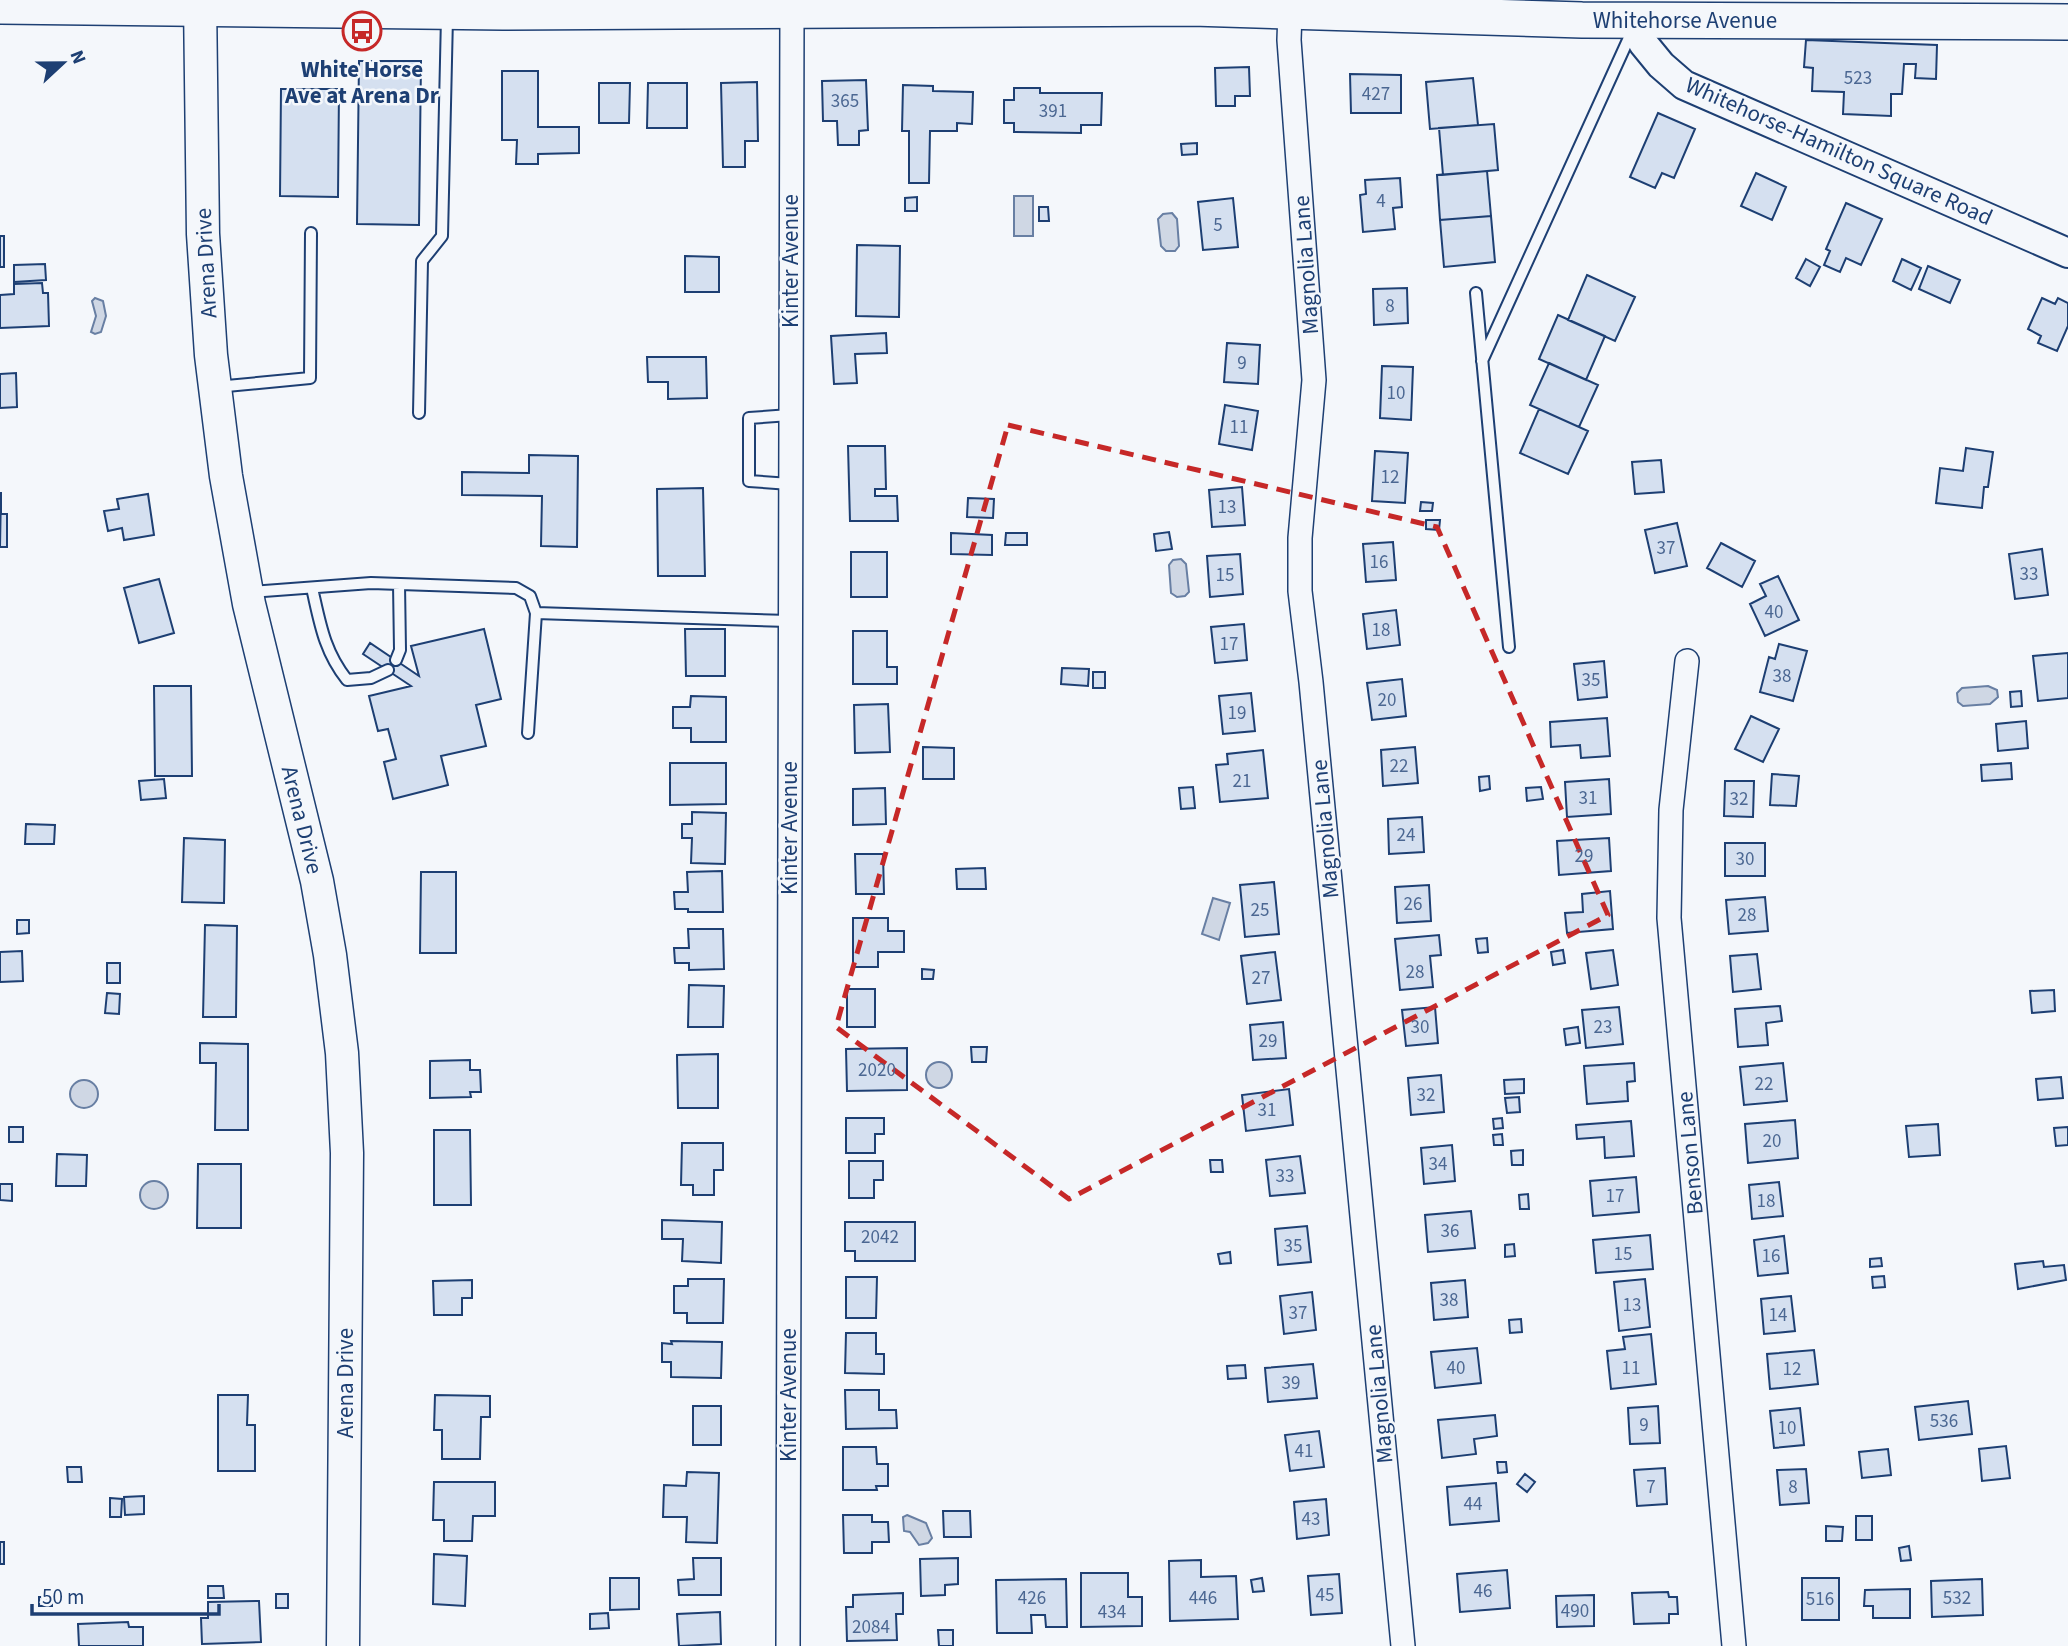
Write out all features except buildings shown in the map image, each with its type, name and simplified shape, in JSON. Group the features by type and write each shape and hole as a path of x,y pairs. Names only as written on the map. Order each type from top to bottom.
{"main road":[{"name":"Whitehorse Avenue","path":"0,6 200,4 448,11 503,6 725,5 792,10 1193,4 1290,12 1867,10 2068,22"},
{"name":"Arena Drive","path":"200,4 203,234 215,387 226,476 247,593 317,881 330,954 342,1053 348,1153 343,1646"}],"street":[{"name":"Kinter Avenue","path":"788,1646 792,10"},
{"name":"Whitehorse-Hamilton Square Road","path":"1637,10 1643,43 1661,65 1684,85 2068,253"},
{"name":"Magnolia Lane","path":"1290,12 1289,40 1314,380 1300,538 1300,590 1403,1646"},
{"name":"Benson Lane","path":"1687,661 1669,838 1669,918 1734,1646"}],"lane":[{"path":"1482,362 1637,10"},
{"path":"419,414 422,261 442,236 448,11"},
{"path":"215,387 310,378 311,233"},
{"path":"1476,293 1509,647"},
{"path":"790,415 748,418 749,481 790,484"},
{"path":"247,593 371,583 516,588 530,596 536,613 528,733"},
{"path":"396,660 400,650 400,584"},
{"path":"312,587 326,646 334,664 347,680 371,678 388,670"},
{"path":"536,613 789,621"}],"highlighted area":[{"path":"1008,425 1437,527 1608,915 1069,1199 836,1027"}],"shaded area":[{"path":"1014,196 1033,196 1033,236 1014,236"},
{"path":"1172,213 1177,219 1179,246 1175,251 1166,251 1161,246 1158,219 1163,214"},
{"path":"95,298 103,301 106,316 101,332 95,334 91,332 96,316 92,301"},
{"path":"1181,559 1186,564 1189,592 1185,596 1177,597 1171,593 1169,565 1173,560"},
{"path":"1988,686 1997,690 1998,697 1990,704 1963,706 1958,702 1957,693 1962,688"},
{"path":"1213,898 1230,903 1219,940 1202,934"},
{"path":"939,1062 948,1066 952,1075 948,1084 939,1088 930,1084 926,1075 930,1066"},
{"path":"84,1080 94,1084 98,1094 94,1104 84,1108 74,1104 70,1094 74,1084"},
{"path":"154,1181 164,1185 168,1195 164,1205 154,1209 144,1205 140,1195 144,1185"},
{"path":"907,1515 926,1523 932,1538 928,1543 919,1545 910,1532 904,1531 903,1517"}],"place":[{"name":"White Horse Ave at Arena Dr","path":"362,31"}]}
